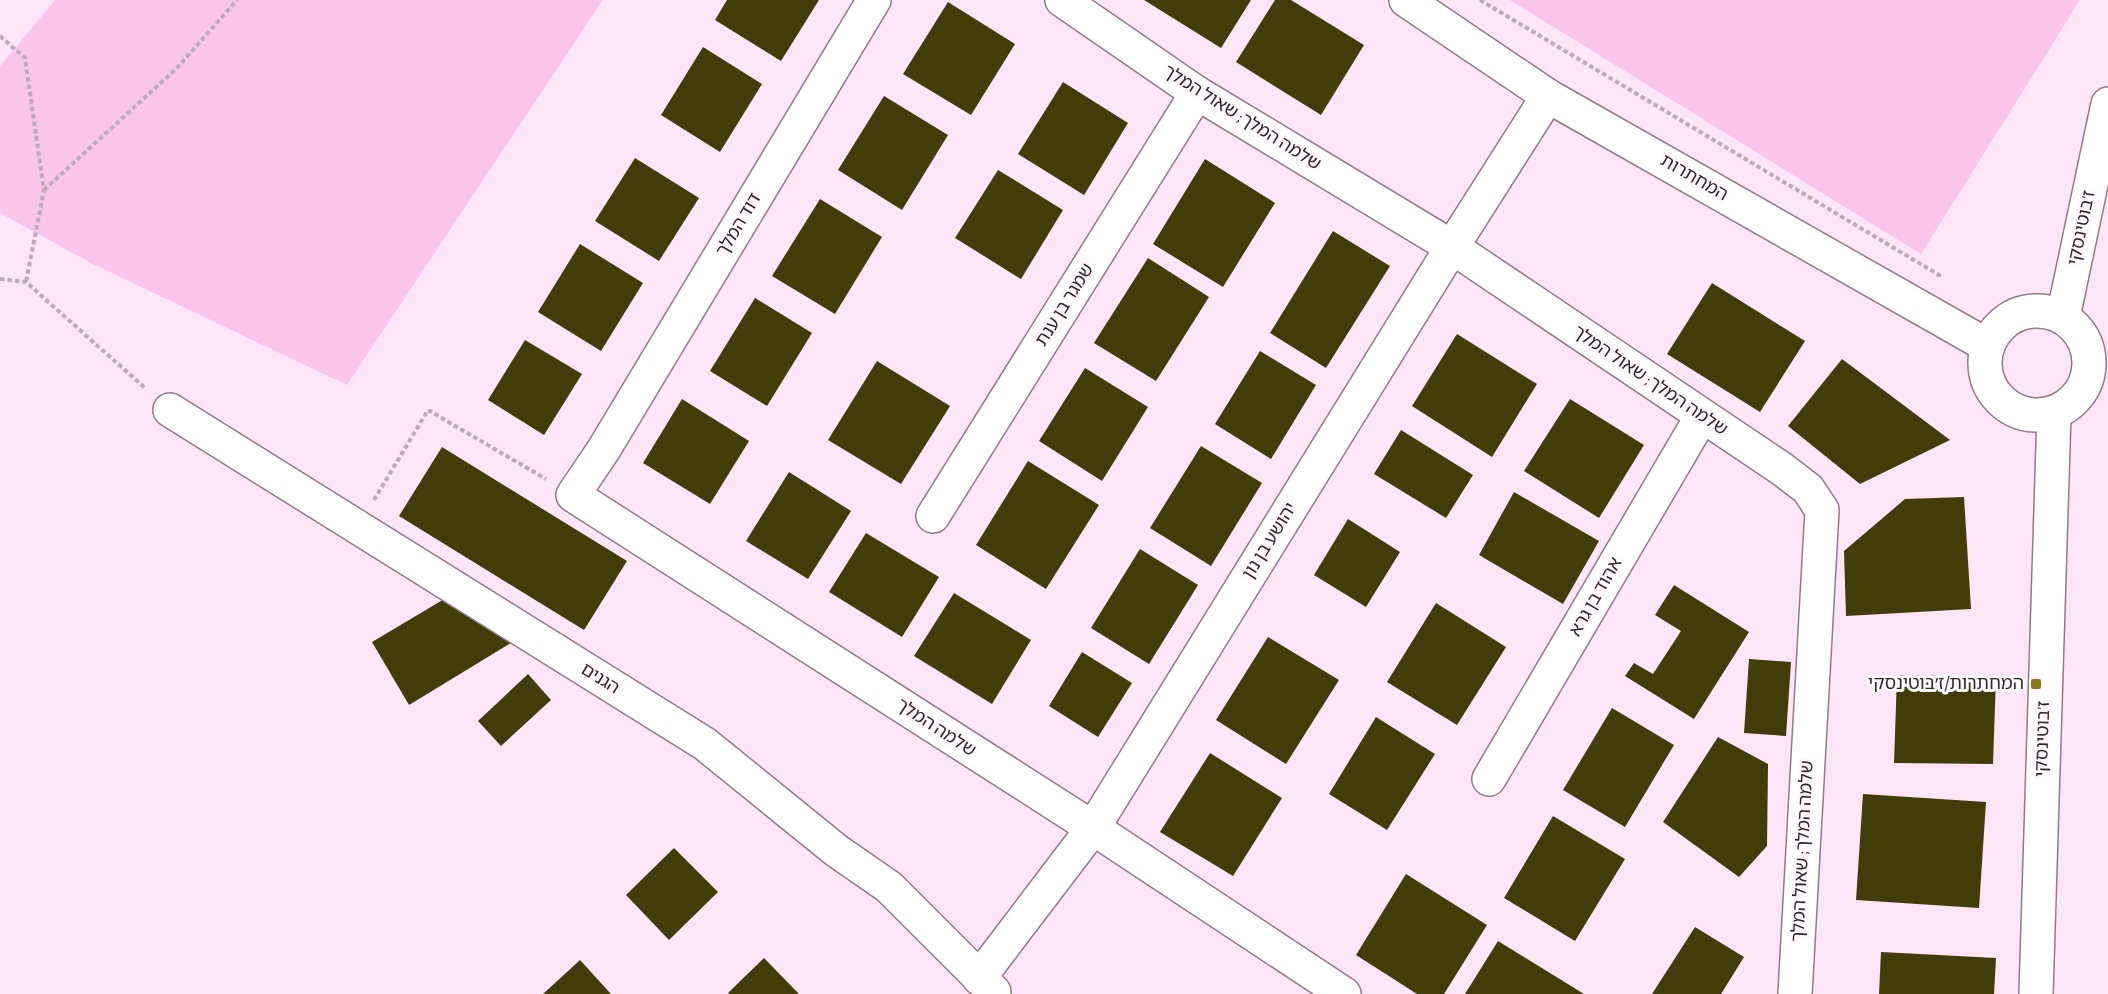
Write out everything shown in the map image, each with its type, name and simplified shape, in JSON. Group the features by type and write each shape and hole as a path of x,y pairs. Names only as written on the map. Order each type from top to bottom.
{"street":[{"name":"דוד המלך","path":"573,495 604,449 874,0"},
{"name":"שלמה המלך; שאול המלך","path":"1062,0 1197,93 1452,247 1808,489 1822,510 1795,994"},
{"name":"המחתרות","path":"1406,0 1548,96 1988,346"},
{"name":"שמגר בן ענת","path":"933,516 1197,93"},
{"name":"יהושע בן נון","path":"987,986 1094,828 1452,247 1548,96"},
{"name":"ז'בוטינסקי","path":"2062,317 2108,104"},
{"path":"2027,311 2046,311 2062,317 2076,328 2086,344 2089,362 2087,378 2079,396 2054,413 2037,415 2021,413 2006,405 1995,394 1987,380 1985,363 1988,346 1996,330 2010,318 2027,311"},
{"name":"הגנים","path":"170,410 705,744 837,851 889,887 987,986"},
{"name":"ז'בוטינסקי","path":"2036,994 2054,413"},
{"name":"אהוד בן גרא","path":"1489,779 1702,416"},
{"name":"שלמה המלך","path":"573,495 1094,828 1344,994"}],"path":[{"path":"44,190 177,68 237,0"},
{"path":"1480,0 1939,275 1937,316"},
{"path":"0,36 25,58 44,190 26,282"},
{"path":"0,279 26,282 170,410"},
{"path":"358,527 428,410 573,495"}],"shaded area":[{"path":"55,0 603,0 347,385 91,263 0,213 0,66"},
{"path":"1510,0 2080,0 1921,254"}],"building":[{"path":"727,0 819,0 781,61 715,20"},
{"path":"1144,0 1251,0 1221,48"},
{"path":"1275,0 1291,0 1364,45 1321,115 1236,62"},
{"path":"948,2 1015,44 971,115 903,74"},
{"path":"703,47 762,84 720,152 661,115"},
{"path":"1063,82 1128,123 1084,195 1018,154"},
{"path":"884,96 948,135 902,210 838,170"},
{"path":"635,158 699,198 659,261 595,221"},
{"path":"1205,159 1275,203 1223,287 1153,244"},
{"path":"998,170 1063,210 1021,279 955,238"},
{"path":"820,199 882,237 835,314 772,276"},
{"path":"1333,231 1390,266 1326,368 1270,333"},
{"path":"580,244 643,283 601,351 538,312"},
{"path":"1148,258 1209,297 1156,381 1094,343"},
{"path":"1712,283 1805,341 1760,412 1667,354"},
{"path":"755,298 812,333 767,406 710,371"},
{"path":"1457,334 1537,384 1492,457 1412,406"},
{"path":"525,340 582,374 544,435 488,400"},
{"path":"1260,351 1316,385 1271,459 1215,424"},
{"path":"1842,359 1950,440 1860,484 1788,426"},
{"path":"877,361 950,406 901,484 828,440"},
{"path":"1085,368 1148,407 1102,481 1039,441"},
{"path":"682,399 749,441 710,504 643,463"},
{"path":"1570,399 1644,445 1599,518 1524,471"},
{"path":"1401,430 1473,475 1446,518 1374,474"},
{"path":"1201,446 1262,483 1211,566 1150,528"},
{"path":"442,447 627,561 584,630 399,516"},
{"path":"1028,461 1099,505 1046,589 976,545"},
{"path":"789,472 851,511 808,579 746,541"},
{"path":"1514,492 1599,541 1563,604 1479,555"},
{"path":"1964,497 1971,609 1846,616 1844,551 1905,499"},
{"path":"1348,519 1400,552 1366,607 1314,575"},
{"path":"866,533 939,577 902,637 829,592"},
{"path":"1140,549 1198,585 1149,664 1091,628"},
{"path":"1674,585 1749,632 1694,719 1625,676 1634,663 1653,674 1681,631 1655,615"},
{"path":"954,593 1031,640 992,704 914,656"},
{"path":"451,595 511,643 409,705 372,642"},
{"path":"1436,603 1506,647 1457,725 1387,682"},
{"path":"1268,637 1339,680 1286,764 1216,720"},
{"path":"1082,652 1132,683 1098,737 1049,706"},
{"path":"1749,659 1791,662 1786,736 1744,733"},
{"path":"528,674 551,700 501,746 478,721"},
{"path":"1897,675 1996,677 1993,764 1894,763"},
{"path":"1612,708 1674,745 1625,827 1563,790"},
{"path":"1376,717 1435,754 1387,830 1329,794"},
{"path":"1718,737 1768,764 1767,846 1739,877 1663,822"},
{"path":"1210,753 1282,798 1233,876 1160,832"},
{"path":"1863,794 1986,802 1979,908 1856,900"},
{"path":"1553,816 1625,859 1575,941 1504,898"},
{"path":"674,848 718,892 669,940 626,895"},
{"path":"1406,874 1487,925 1444,994 1417,994 1356,955"},
{"path":"1695,927 1744,957 1721,994 1652,994"},
{"path":"1498,941 1584,994 1465,994"},
{"path":"1881,952 1996,958 1994,994 1879,994"},
{"path":"764,958 799,994 728,993"},
{"path":"580,960 611,994 543,994"}],"place":[{"name":"המחתרות/ז׳בוטינסקי","path":"2036,684"}]}
